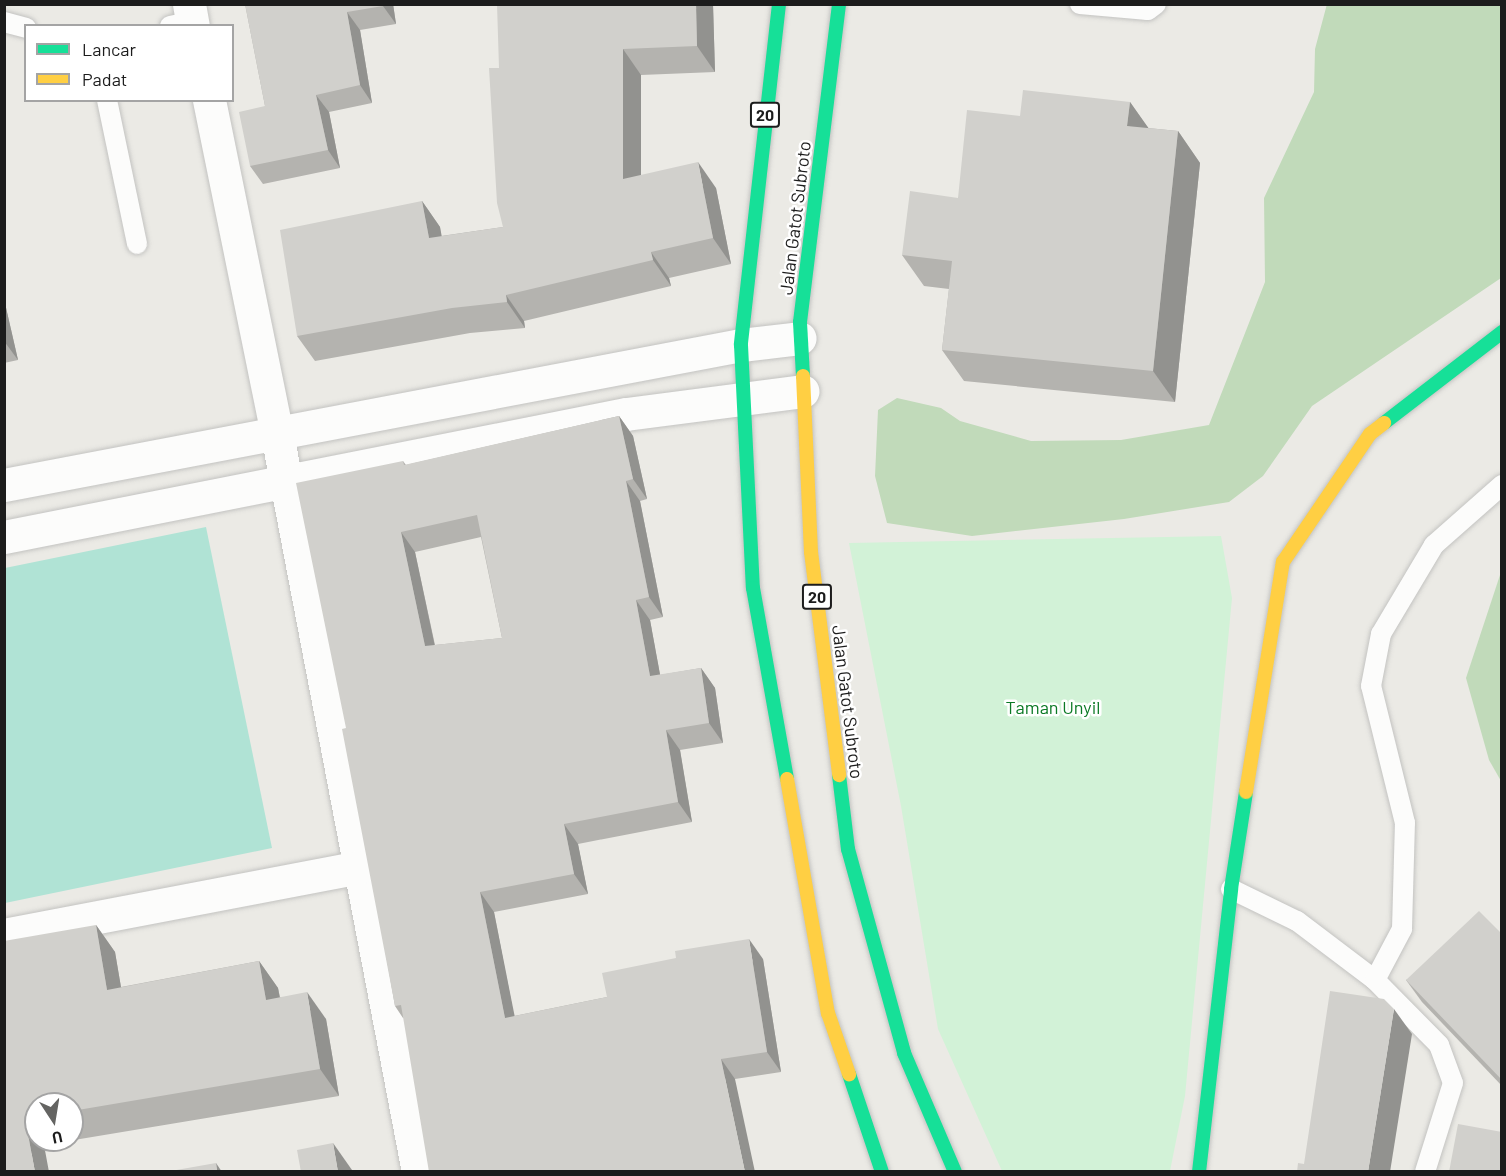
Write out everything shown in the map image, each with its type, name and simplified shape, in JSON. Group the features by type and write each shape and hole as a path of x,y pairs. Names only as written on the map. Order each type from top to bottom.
{"main road":[{"name":"20","path":"779,4 741,345 753,588 828,1013 882,1172"},
{"name":"Jalan Gatot Subroto","path":"839,4 800,338 811,552 848,849 904,1053 955,1172"},
{"path":"1199,1172 1231,889 1283,562 1370,435 1502,333"}],"street":[{"path":"209,102 277,435 418,1172"},
{"path":"4,485 277,435 741,345 800,338"},
{"path":"4,537 286,484 626,414 803,391"},
{"path":"38,479 48,528"},
{"path":"4,935 360,867"}],"lane":[{"path":"1080,4 1148,10 1156,4"},
{"path":"4,22 24,27"},
{"path":"107,102 137,244"},
{"path":"1374,980 1402,929 1405,823 1371,686 1381,634 1434,545 1502,484"},
{"path":"1231,889 1297,921 1374,980 1439,1045 1453,1083 1425,1172"}],"green space":[{"path":"1327,4 1501,5 1501,278 1312,406 1263,476 1229,502 1124,519 972,536 887,523 875,476 878,410 897,398 941,408 960,421 1031,441 1121,440 1209,425 1265,282 1264,198 1314,92 1315,49"},
{"path":"206,527 272,848 5,903 5,568"},
{"name":"Taman Unyil","path":"1221,536 1232,598 1185,1096 1170,1171 1002,1171 938,1029 901,806 849,543"},
{"path":"1501,572 1501,781 1489,760 1466,678"}],"building":[{"path":"245,4 383,4 383,6 347,12 360,85 316,95 328,150 250,166 239,112 265,106"},
{"path":"497,4 696,4 697,46 623,49 623,179 698,162 713,238 651,252 653,260 506,295 507,302 452,308 297,336 280,230 422,201 429,238 503,227 497,203 489,68 499,68"},
{"path":"1023,90 1130,102 1127,126 1178,131 1153,371 942,350 952,261 902,255 910,191 958,198 967,110 1020,116"},
{"path":"619,416 633,479 626,481 649,597 636,600 650,676 701,668 709,723 666,730 678,802 564,824 574,874 480,892 505,1018 607,997 602,973 676,958 675,951 749,939 767,1052 721,1059 745,1172 429,1172 401,1005 395,1006 342,729 346,728 296,483 403,461 404,465","holes":["477,515 502,638 425,646 401,532"]},
{"path":"1479,911 1502,934 1502,1080 1406,980"},
{"path":"96,925 107,990 259,961 266,1000 307,992 320,1069 84,1109 84,1092 24,1092 24,1152 31,1152 35,1172 4,1172 4,941"},
{"path":"1330,991 1384,999 1394,1009 1368,1172 1297,1172 1298,1163 1304,1164"},
{"path":"1458,1124 1502,1132 1502,1172 1449,1172"},
{"path":"333,1143 338,1172 301,1172 297,1150"},
{"path":"216,1163 217,1172 165,1172"}],"traffic: fast":[{"path":"779,4 741,345 753,588 787,779"},
{"path":"803,376 800,322 839,4"},
{"path":"1384,423 1502,332"},
{"path":"839,775 848,849 904,1053 955,1172"},
{"path":"1199,1172 1231,889 1246,792"},
{"path":"849,1074 882,1172"}],"traffic: slow":[{"path":"803,376 811,552 839,775"},
{"path":"1246,792 1283,562 1370,434 1384,423"},
{"path":"787,779 828,1013 849,1074"}]}
